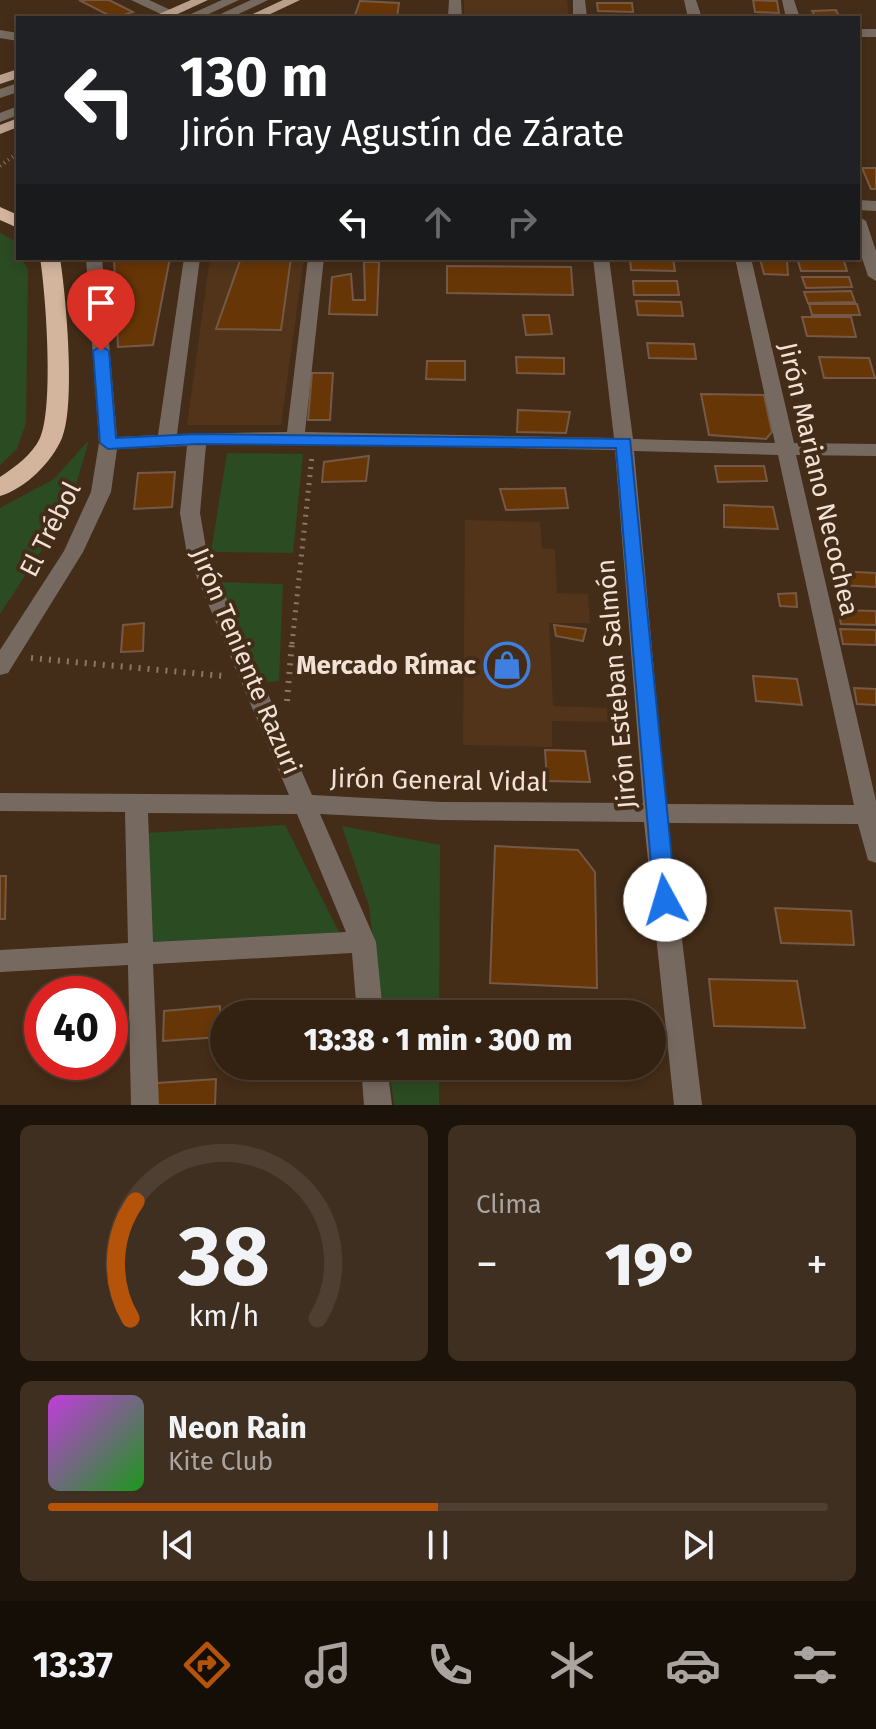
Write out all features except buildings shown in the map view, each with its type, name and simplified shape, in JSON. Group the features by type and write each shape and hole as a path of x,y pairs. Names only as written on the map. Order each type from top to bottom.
{"highway":[{"path":"0,488 33,463 44,450 56,422 50,260"}],"main road":[{"path":"164,16 202,0"},
{"path":"256,16 294,0"}],"street":[{"path":"137,0 164,16"},
{"path":"194,16 233,0"},
{"path":"224,16 262,0"},
{"path":"860,227 876,276"},
{"name":"El Trébol","path":"3,662 73,552 101,492 108,443 94,260"},
{"path":"167,440 192,260"},
{"path":"305,439 316,260"},
{"name":"Jirón Esteban Salmón","path":"601,260 624,443 655,812 688,1105"},
{"name":"Jirón Mariano Necochea","path":"743,260 872,815 876,853"},
{"name":"Jirón Teniente Razuri","path":"197,439 190,513 197,554 363,942 369,1000"},
{"path":"108,443 305,439 876,450"},
{"path":"136,801 145,1105"},
{"name":"Jirón General Vidal","path":"0,802 136,801 306,804 441,811 872,815"},
{"path":"0,961 142,956 363,942"},
{"path":"375,1080 378,1105"}],"path":[{"path":"272,727 283,719 288,697 305,439"},
{"path":"3,662 249,678"}],"shaded area":[{"path":"464,0 567,0 569,16 280,16 284,14 464,15"},
{"path":"210,260 304,260 281,425 187,425"},
{"name":"Mercado Rímac","path":"465,520 540,522 542,548 555,549 557,593 588,594 590,623 549,623 553,706 607,708 608,722 552,721 552,747 463,745"}],"green space":[{"path":"0,233 14,240 16,260 23,260 28,270 26,423 17,449 0,465"},
{"path":"89,440 69,508 0,614 0,508 54,479"},
{"path":"227,453 303,454 293,553 211,552"},
{"path":"215,582 283,584 279,681 255,683"},
{"path":"285,825 339,932 150,948 145,833"},
{"path":"342,826 440,845 439,1000 380,1000 369,906"},
{"path":"391,1080 439,1080 439,1105 394,1105"}],"place":[{"name":"Mercado Rímac","path":"507,665"}],"route":[{"path":"101,351 108,443 197,439 338,439 624,443 665,900"}]}
